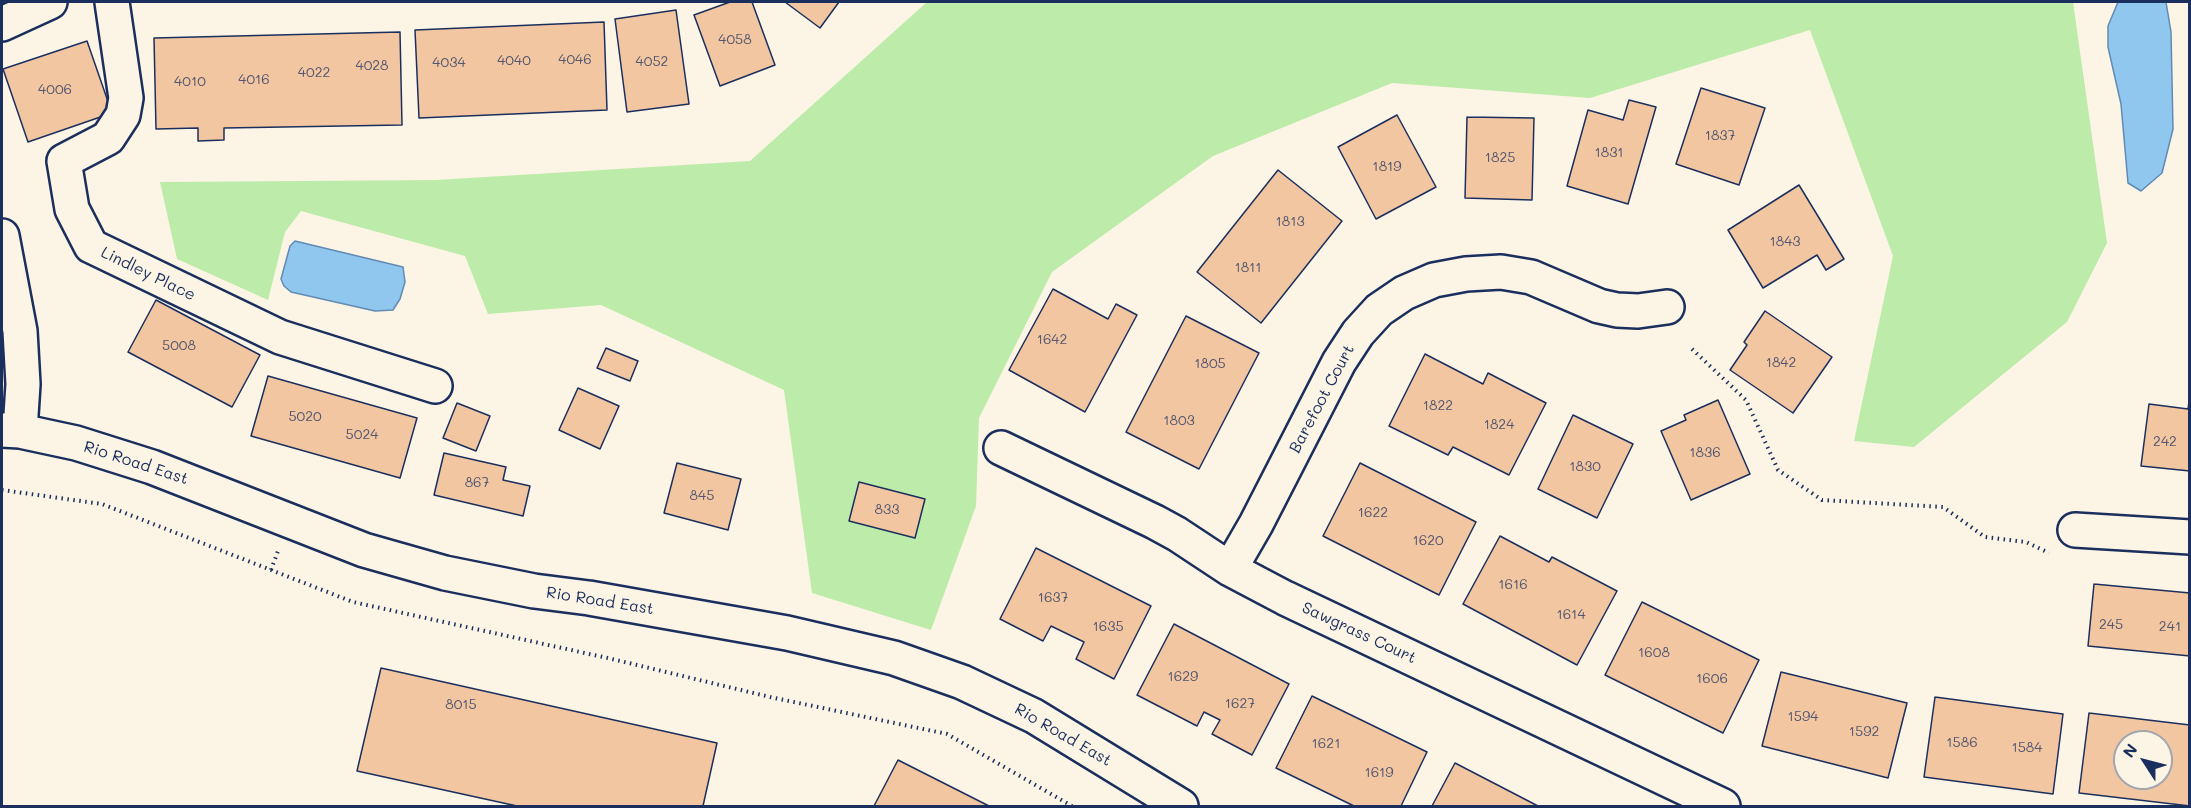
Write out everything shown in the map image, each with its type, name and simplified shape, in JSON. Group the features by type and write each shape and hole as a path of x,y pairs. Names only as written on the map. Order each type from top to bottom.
{"street":[{"path":"2,24 12,17 50,2"},
{"name":"Lindley Place","path":"112,2 126,98 123,115 108,138 64,162 72,209 91,246 280,337 435,386"},
{"path":"2,236 20,332 23,384 11,431"},
{"name":"Barefoot Court","path":"1230,569 1256,524 1339,362 1358,333 1379,310 1404,293 1434,280 1501,272 1531,277 1599,306 1617,310 1638,311 1667,307"},
{"name":"Rio Road East","path":"11,431 76,443 152,466 364,550 445,573 534,591 589,598 787,633 894,658 962,682 1034,716 1181,807"},
{"name":"Sawgrass Court","path":"1002,448 1155,522 1230,569 1284,598 1723,807"},
{"path":"2066,543 2190,537"}],"path":[{"path":"1692,349 1746,400 1778,470 1822,500 1943,507 1985,537 2026,542 2066,543"},
{"path":"2,490 102,504 353,602 612,659 770,697 947,734 1072,807"}],"green space":[{"path":"927,2 2073,2 2107,243 2067,322 1914,447 1854,441 1893,256 1810,30 1590,98 1392,83 1213,156 1052,272 979,418 976,506 931,630 812,593 784,390 601,305 488,314 465,256 301,211 285,232 268,300 177,259 160,182 436,180 750,161"}],"water":[{"path":"2118,2 2166,2 2171,32 2173,129 2162,173 2141,191 2128,183 2121,104 2108,47 2108,26"},
{"path":"295,241 403,267 405,282 400,299 393,310 375,311 291,292 284,286 281,279 290,246"}],"building":[{"path":"730,2 752,2 775,65 720,86 694,15"},
{"path":"785,2 839,2 820,28"},
{"path":"676,10 689,104 627,112 615,19"},
{"path":"604,22 607,110 419,118 415,30"},
{"path":"400,32 402,125 224,128 224,140 198,141 198,128 156,129 154,38"},
{"path":"87,41 112,113 28,142 3,69"},
{"path":"1701,88 1765,108 1739,185 1676,164"},
{"path":"1629,100 1656,107 1628,204 1567,186 1588,110 1623,120"},
{"path":"1397,115 1436,187 1376,219 1338,147"},
{"path":"1467,117 1534,118 1532,200 1465,198"},
{"path":"1278,170 1342,221 1261,323 1197,272"},
{"path":"1799,185 1844,259 1826,270 1817,255 1763,288 1728,230"},
{"path":"1053,289 1108,319 1116,304 1137,315 1085,412 1009,370"},
{"path":"156,300 260,355 232,407 128,352"},
{"path":"1765,311 1832,357 1793,413 1730,370 1747,345 1744,342"},
{"path":"1186,316 1259,353 1199,469 1126,432"},
{"path":"606,348 638,361 630,381 597,368"},
{"path":"1425,354 1483,384 1488,373 1546,403 1509,475 1453,447 1448,455 1389,426"},
{"path":"268,376 417,418 400,478 251,436"},
{"path":"578,388 619,406 600,449 559,430"},
{"path":"1718,400 1750,474 1691,500 1661,431 1686,420 1684,415"},
{"path":"2189,402 2190,471 2141,466 2149,404 2188,409"},
{"path":"457,403 490,416 476,451 443,438"},
{"path":"1573,415 1633,444 1597,518 1538,489"},
{"path":"444,453 506,467 503,480 530,486 523,516 434,495"},
{"path":"677,463 741,479 728,530 664,513"},
{"path":"1360,463 1476,522 1439,595 1323,536"},
{"path":"859,482 925,499 915,538 849,521"},
{"path":"1500,536 1549,562 1552,557 1617,591 1577,665 1463,604"},
{"path":"1036,548 1151,606 1114,679 1076,659 1084,642 1051,626 1043,641 1000,619"},
{"path":"2094,584 2190,593 2190,656 2088,646"},
{"path":"1642,602 1759,660 1723,733 1605,675"},
{"path":"1174,624 1289,684 1252,755 1212,734 1220,720 1204,712 1197,726 1137,695"},
{"path":"381,668 717,743 703,806 517,806 357,771"},
{"path":"1781,672 1907,703 1888,778 1762,746"},
{"path":"1312,696 1427,752 1401,806 1354,806 1276,768"},
{"path":"1935,697 2063,714 2053,794 1924,777"},
{"path":"2089,713 2190,725 2190,806 2079,793"},
{"path":"898,760 989,806 874,806"},
{"path":"1455,763 1538,806 1432,806"}]}
